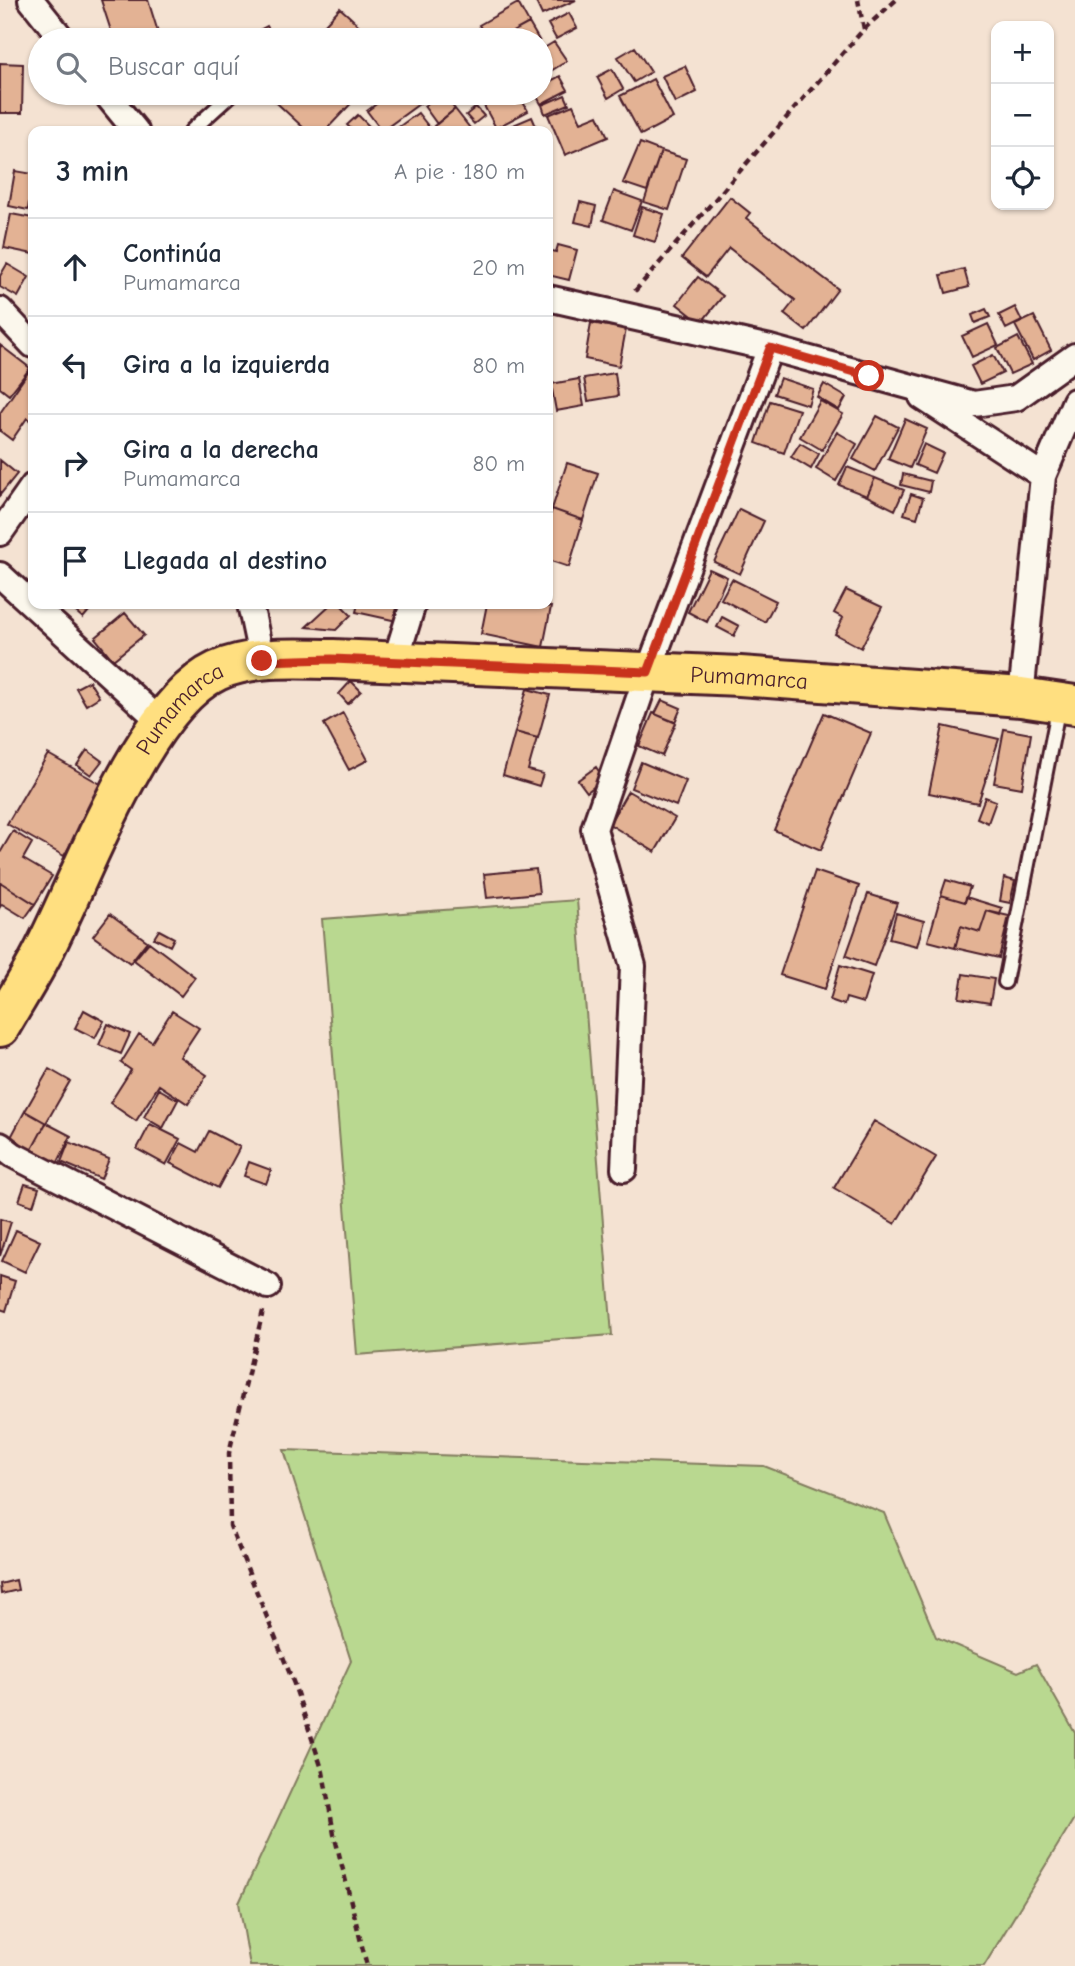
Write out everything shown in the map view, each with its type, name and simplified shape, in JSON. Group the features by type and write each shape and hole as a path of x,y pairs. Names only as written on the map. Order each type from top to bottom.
{"main road":[{"name":"Pumamarca","path":"0,1027 40,958 135,764 160,721 176,701 214,673 232,665 262,661 332,659 648,672 1021,697 1067,703"}],"street":[{"path":"31,0 54,28"},
{"path":"115,105 132,126"},
{"path":"553,299 770,348 974,404 1016,398 1075,356"},
{"path":"0,310 28,340"},
{"path":"624,1169 633,966 594,829 648,672 770,348"},
{"path":"906,387 1043,476"},
{"path":"1021,697 1043,476 1075,401"},
{"path":"0,533 28,493"},
{"path":"0,575 28,601"},
{"path":"37,609 160,721"},
{"path":"251,609 262,661"},
{"path":"395,662 412,609"},
{"path":"0,1145 13,1155 268,1286"}],"lane":[{"path":"197,126 220,105"},
{"path":"1005,982 1067,703"}],"path":[{"path":"858,0 864,29"},
{"path":"614,314 864,29 896,0"},
{"path":"268,1286 229,1453 230,1526 294,1684 323,1772 334,1833 368,1966"}],"green space":[{"path":"577,900 612,1335 357,1355 322,919"},
{"path":"284,1450 764,1466 884,1513 936,1637 1018,1672 1036,1664 1075,1733 1075,1817 984,1966 250,1966 239,1903 351,1661"}],"building":[{"path":"101,0 148,0 157,28 110,28"},
{"path":"535,0 576,0 542,15"},
{"path":"518,3 529,23 520,28 481,28 479,25"},
{"path":"340,8 361,28 321,28"},
{"path":"569,13 577,28 556,39 553,28 548,24"},
{"path":"553,43 567,61 553,70"},
{"path":"635,47 651,72 634,82 618,57"},
{"path":"0,63 23,64 22,113 0,113"},
{"path":"685,66 697,92 675,103 662,76"},
{"path":"612,69 623,89 608,98 597,77"},
{"path":"560,76 568,90 553,98 553,80"},
{"path":"653,79 673,118 641,135 620,96"},
{"path":"565,95 569,104 545,114 542,105 553,105 553,100"},
{"path":"279,105 350,105 330,126 302,126"},
{"path":"375,105 418,105 389,126 378,126 367,111"},
{"path":"452,105 455,109 437,124 424,106"},
{"path":"484,105 525,105 528,111 495,126"},
{"path":"573,105 581,122 598,115 608,137 565,155 548,115"},
{"path":"476,107 484,116 474,124 466,115"},
{"path":"455,109 469,126 434,126"},
{"path":"418,113 428,126 400,126"},
{"path":"358,115 369,126 348,126"},
{"path":"532,117 536,126 511,126"},
{"path":"640,143 661,151 647,191 623,183"},
{"path":"661,151 686,159 669,210 644,202"},
{"path":"15,171 28,173 28,210 9,206"},
{"path":"614,191 642,201 631,230 603,220"},
{"path":"730,197 750,213 746,218 838,289 806,331 784,314 795,300 729,248 706,277 682,258"},
{"path":"580,202 596,206 592,226 575,222"},
{"path":"642,207 664,214 655,242 633,235"},
{"path":"11,214 28,217 28,253 4,248"},
{"path":"558,245 577,250 569,280 553,276 553,251 556,252"},
{"path":"7,264 28,279 18,297 0,287 0,276"},
{"path":"964,269 969,287 946,293 941,275"},
{"path":"698,277 723,296 701,323 677,304"},
{"path":"1015,307 1022,321 1006,329 999,315"},
{"path":"986,309 990,317 975,323 972,315"},
{"path":"1034,316 1051,350 1033,360 1015,325"},
{"path":"591,323 626,329 619,366 585,359"},
{"path":"988,324 998,345 972,357 962,336"},
{"path":"1018,337 1032,364 1010,374 997,348"},
{"path":"0,345 28,366 28,371 9,395 0,388"},
{"path":"993,355 1003,373 980,384 971,366"},
{"path":"28,372 28,419 12,440 0,431 0,413"},
{"path":"615,373 618,396 588,401 584,378"},
{"path":"780,378 813,389 808,405 774,394"},
{"path":"579,379 584,406 556,411 553,384"},
{"path":"824,384 846,397 839,410 817,397"},
{"path":"770,401 799,410 784,453 756,443"},
{"path":"820,401 843,414 822,450 800,437"},
{"path":"877,416 898,427 875,471 853,459"},
{"path":"905,419 927,429 910,468 888,459"},
{"path":"837,432 857,444 836,481 816,469"},
{"path":"800,443 819,454 811,469 791,457"},
{"path":"924,444 943,453 934,473 915,465"},
{"path":"0,460 17,474 0,495"},
{"path":"567,463 598,473 583,520 553,509"},
{"path":"847,467 875,478 867,496 839,485"},
{"path":"903,474 931,481 929,492 901,485"},
{"path":"875,478 904,490 895,510 867,496"},
{"path":"911,494 923,498 917,518 904,514"},
{"path":"553,509 583,520 569,567 553,562"},
{"path":"739,509 764,521 740,574 714,562"},
{"path":"709,569 727,577 707,622 688,612"},
{"path":"732,579 776,601 765,622 721,599"},
{"path":"846,590 882,607 861,648 835,634 843,618 834,613"},
{"path":"72,609 91,609 83,618"},
{"path":"326,609 345,609 351,615 336,630 306,627"},
{"path":"357,609 409,609 406,623 356,612"},
{"path":"486,609 551,609 543,647 481,634"},
{"path":"125,613 144,635 113,660 95,638"},
{"path":"722,617 739,626 734,636 717,627"},
{"path":"89,681 99,697 86,705 76,688"},
{"path":"351,681 361,691 348,704 339,694"},
{"path":"527,689 550,695 538,738 515,732"},
{"path":"662,700 681,708 675,722 655,714"},
{"path":"343,713 368,760 349,770 324,724"},
{"path":"653,713 676,723 662,756 639,746"},
{"path":"824,713 871,733 821,850 774,830"},
{"path":"943,726 999,739 978,803 929,793"},
{"path":"1004,729 1031,734 1022,788 994,783"},
{"path":"515,732 537,738 528,770 543,774 539,786 503,775"},
{"path":"87,750 102,761 91,775 77,765"},
{"path":"48,754 104,786 64,856 7,824"},
{"path":"641,762 686,781 676,806 631,788"},
{"path":"596,767 604,779 587,792 578,780"},
{"path":"628,791 675,818 655,852 609,824"},
{"path":"985,797 996,801 988,823 977,818"},
{"path":"13,831 32,843 23,859 52,876 35,904 0,882 0,853"},
{"path":"536,869 539,893 487,898 484,874"},
{"path":"815,871 859,886 825,989 780,975"},
{"path":"1004,878 1015,881 1010,903 1000,901"},
{"path":"946,880 970,887 965,902 941,895"},
{"path":"0,882 35,904 25,918 2,904 0,907"},
{"path":"868,894 897,903 874,966 846,956"},
{"path":"941,895 965,902 966,897 1002,908 1000,915 987,911 980,932 961,926 955,948 928,941"},
{"path":"987,911 1009,916 999,958 955,948 961,926 980,932"},
{"path":"896,913 924,921 917,946 889,939"},
{"path":"110,914 147,941 130,963 93,936"},
{"path":"159,930 174,938 170,946 154,938"},
{"path":"149,942 195,977 181,996 134,960"},
{"path":"840,965 872,975 863,1003 846,998 844,1005 830,1000"},
{"path":"963,974 994,979 990,1003 959,998"},
{"path":"84,1010 104,1021 95,1038 75,1028"},
{"path":"172,1011 199,1028 180,1057 207,1075 188,1104 159,1085 136,1121 110,1103 131,1070 121,1063 139,1034 152,1042"},
{"path":"108,1024 130,1034 121,1054 99,1045"},
{"path":"49,1069 70,1081 46,1123 25,1111"},
{"path":"159,1089 178,1100 163,1128 144,1117"},
{"path":"25,1111 46,1123 31,1151 10,1139"},
{"path":"874,1121 936,1157 895,1224 834,1188"},
{"path":"46,1123 71,1136 57,1164 31,1151"},
{"path":"150,1124 180,1139 166,1165 137,1149"},
{"path":"209,1131 240,1147 218,1188 170,1163 181,1143 198,1152"},
{"path":"69,1142 109,1159 101,1179 61,1162"},
{"path":"249,1162 271,1170 266,1184 244,1176"},
{"path":"25,1184 39,1188 33,1206 19,1201"},
{"path":"0,1219 11,1222 0,1256"},
{"path":"16,1230 40,1241 25,1272 2,1261"},
{"path":"0,1276 15,1281 6,1311 0,1309"},
{"path":"16,1580 18,1590 1,1594 0,1584"}],"route":[{"path":"262,661 332,659 648,672 770,348 869,376"}]}
